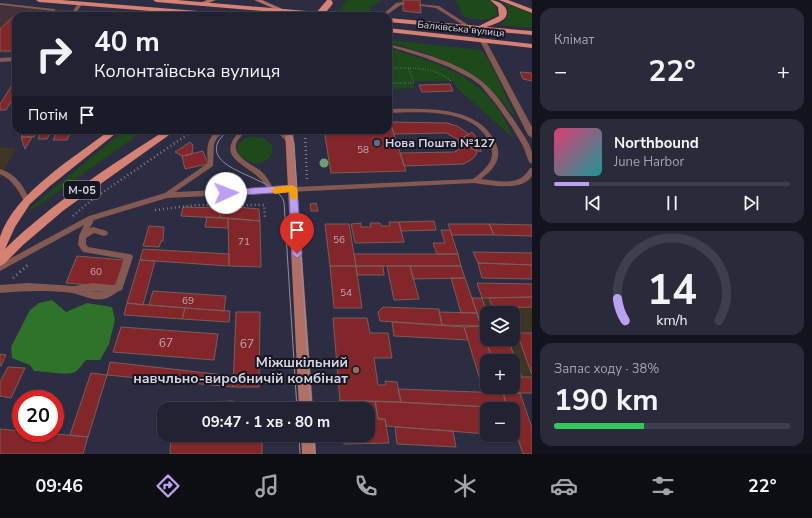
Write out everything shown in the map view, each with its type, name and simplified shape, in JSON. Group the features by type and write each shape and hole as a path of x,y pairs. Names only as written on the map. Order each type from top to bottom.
{"main road":[{"path":"39,0 175,12"},
{"path":"156,0 296,12"},
{"path":"201,4 213,0"},
{"path":"257,0 284,11"},
{"path":"471,28 493,23 502,17 502,7 493,0"},
{"path":"502,0 532,11"},
{"path":"321,12 330,1"},
{"name":"Балківська вулиця","path":"392,20 532,33"},
{"name":"Балківська вулиця","path":"392,30 532,46"},
{"path":"0,249 11,225 27,201 47,183 111,134"},
{"name":"М-05","path":"0,262 27,234 64,204 166,134"},
{"path":"289,134 306,402"},
{"path":"308,442 309,454"}],"street":[{"path":"482,41 532,136"},
{"path":"0,60 12,59"}],"lane":[{"path":"388,12 398,4 403,3"},
{"path":"0,4 54,10"},
{"path":"75,12 80,4"},
{"path":"421,5 437,7 471,28"},
{"path":"392,46 451,67 482,85 494,97 520,135 529,152 532,162"},
{"path":"392,111 424,110 461,116 483,130 491,139 495,149 495,159 486,173 474,181"},
{"path":"167,195 212,164 210,144 216,134"},
{"path":"240,134 235,139 233,145 234,154 238,161 255,170 263,177 271,191"},
{"path":"282,134 290,142"},
{"path":"0,268 91,218 167,195 271,191 293,188 474,181 516,183 529,178 532,170"},
{"path":"0,171 11,176 20,184 27,201"},
{"path":"91,218 92,230"},
{"path":"0,289 28,287 74,290 90,295 106,296 115,289 121,284 129,257 86,250 82,245 83,236 91,218"},
{"path":"83,236 92,230 104,233"}],"path":[{"path":"392,68 437,72 449,77 451,81"},
{"path":"392,83 414,82 409,69"},
{"path":"71,218 93,199 188,134"},
{"path":"305,134 308,188"},
{"path":"152,210 184,205 264,205 265,218"},
{"path":"0,289 32,262"}],"shaded area":[{"path":"0,6 100,12 12,12 12,53 0,53"},
{"path":"0,147 16,148 0,179"},
{"path":"532,297 532,377 520,377 520,354 491,354 488,346 520,346 520,306 480,306 480,322 472,298"}],"green space":[{"path":"346,0 383,0 371,7 369,12 339,12"},
{"path":"453,0 488,0 495,5 497,14 490,19 464,17 456,1"},
{"path":"504,3 532,13 532,28 500,25 508,15 508,9"},
{"path":"392,40 481,50 489,60 514,114 512,114 486,85 472,74 442,59 392,43"},
{"path":"392,49 428,61 463,76 478,87 492,101 504,117 513,138 459,90 453,81 412,81 414,88 392,89"},
{"path":"120,134 139,134 33,209 29,209"},
{"path":"246,138 264,138 271,144 273,153 265,161 260,163 250,162 237,153 238,144"},
{"path":"52,300 66,312 87,303 112,307 115,320 109,344 100,360 86,360 75,372 61,373 34,371 30,365 12,358 11,347 30,310 39,303"}],"building":[{"path":"403,0 420,0 421,13 403,11"},
{"path":"12,18 12,51 0,51 0,29"},
{"path":"520,72 532,73 532,81 523,79"},
{"path":"450,84 453,91 422,92 419,85"},
{"path":"12,85 12,100 6,110 0,110 0,104"},
{"path":"392,122 447,123 457,126 469,134 459,140 446,133 394,134"},
{"path":"392,128 406,171 331,173 325,134 392,134"},
{"path":"472,132 480,142 481,152 456,142"},
{"path":"23,134 36,134 34,137 21,137"},
{"path":"40,134 50,134 47,139 38,139"},
{"path":"56,134 70,134 67,140 53,140"},
{"path":"21,137 32,137 25,149"},
{"path":"190,142 193,145 192,154 182,156 175,152"},
{"path":"461,145 477,151 476,155 471,160 463,164 404,166 400,153 454,152 460,149"},
{"path":"203,151 208,164 185,169 182,156"},
{"path":"316,203 318,211 311,211 310,204"},
{"path":"224,206 259,209 260,221 220,218 221,208"},
{"path":"183,207 221,208 220,218 181,216"},
{"path":"207,217 228,218 228,228 205,227"},
{"path":"228,218 260,221 261,267 229,266"},
{"path":"434,221 436,230 401,231 399,222"},
{"path":"389,222 399,222 404,242 355,243 351,224 361,223 361,227 371,227 370,223 380,223 381,226 390,226"},
{"path":"325,224 349,224 356,266 330,266"},
{"path":"448,224 489,224 494,235 452,235"},
{"path":"489,224 532,225 532,236 494,235"},
{"path":"149,226 164,227 163,241 161,241 159,247 143,246"},
{"path":"441,230 450,230 458,254 437,254 433,243 445,243"},
{"path":"143,249 229,254 229,266 140,260"},
{"path":"473,252 532,253 532,265 478,263"},
{"path":"354,254 458,254 461,266 356,266"},
{"path":"77,256 124,260 115,287 66,283"},
{"path":"140,260 155,261 143,305 127,303"},
{"path":"478,263 532,265 532,279 482,278"},
{"path":"330,266 356,266 362,308 334,308"},
{"path":"356,266 383,266 384,275 357,275"},
{"path":"387,266 410,266 419,299 394,300"},
{"path":"410,266 461,266 465,278 413,279"},
{"path":"451,278 465,278 477,313 461,313"},
{"path":"477,283 532,284 532,297 482,298"},
{"path":"153,291 226,296 224,311 149,305"},
{"path":"532,297 532,307 492,306 489,298"},
{"path":"472,298 482,298 485,306 480,306 480,323"},
{"path":"127,303 185,308 182,319 124,315"},
{"path":"383,307 439,309 442,325 380,321 378,312"},
{"path":"185,308 230,311 229,322 182,319"},
{"path":"236,312 260,312 259,387 233,387"},
{"path":"439,312 477,313 480,323 480,326 442,325"},
{"name":"Міжшкільний навчльно-виробничій комбінат","path":"333,318 367,318 370,333 388,333 392,358 374,358 378,385 386,385 385,381 397,382 401,402 340,401"},
{"path":"392,322 464,327 468,340 394,336"},
{"path":"480,326 480,346 488,346 491,354 480,354 480,380 464,327"},
{"path":"121,327 218,334 214,360 113,352"},
{"path":"520,333 532,333 532,375 520,341"},
{"path":"488,346 511,346 514,354 491,354"},
{"path":"0,354 6,355 1,366 0,366"},
{"path":"110,362 233,376 233,387 107,375"},
{"path":"8,367 25,368 15,390 12,390 11,398 0,396 0,382"},
{"path":"91,373 107,375 88,437 70,435"},
{"path":"520,377 532,377 532,393 520,393"},
{"path":"398,389 503,394 505,402 480,402 480,406 401,402"},
{"path":"520,393 532,428 532,454 523,454 519,442 520,402 506,402 503,394"},
{"path":"233,401 233,402 211,402"},
{"path":"375,401 378,419 385,419 389,443 344,444 344,442 375,442 375,402 340,402"},
{"path":"375,401 480,407 480,433 386,426 385,419 378,419"},
{"path":"395,427 453,431 456,447 397,444"},
{"path":"0,429 12,430 12,442 64,442 64,435 88,437 83,454 0,454"},
{"path":"171,442 262,442 262,454 170,454"}],"tram line":[{"path":"224,134 218,142 217,152 222,160 231,167 268,186 278,193 284,202 297,402"},
{"path":"288,134 294,143 311,402"},
{"path":"299,442 300,454"},
{"path":"314,442 315,454"}],"slow traffic":[{"path":"275,191 293,188 294,197"}],"place":[{"name":"Нова Пошта №127","path":"377,143"},
{"name":"Міжшкільний навчльно-виробничій комбінат","path":"356,370"}],"route":[{"path":"226,193 271,191 293,188 297,254"}]}
